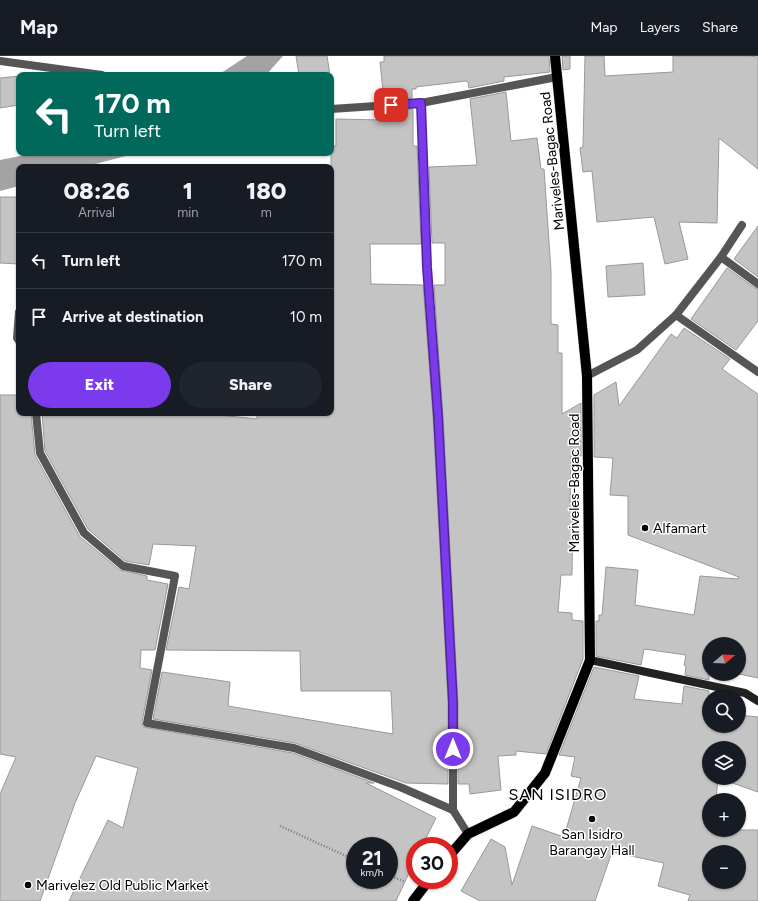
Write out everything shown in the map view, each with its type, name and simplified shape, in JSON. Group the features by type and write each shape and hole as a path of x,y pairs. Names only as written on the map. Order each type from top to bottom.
{"main road":[{"name":"Mariveles-Bagac Road","path":"458,846 468,834 514,812 545,772 590,660 587,376 555,56"},
{"path":"413,901 422,889"}],"street":[{"path":"0,61 80,72"},
{"path":"334,109 421,103 557,77"},
{"path":"421,103 427,267 438,416 453,703 453,810 468,834"},
{"path":"587,376 638,350 676,315 721,257 742,225"},
{"path":"721,257 758,284"},
{"path":"676,315 758,372"},
{"path":"36,416 40,453 84,533 122,566 175,576 147,723 294,748 400,787 453,810"},
{"path":"590,660 745,693 758,701"}],"path":[{"path":"280,826 346,856"}],"shaded area":[{"path":"247,56 283,56 269,72 223,72"},
{"path":"20,156 126,156 95,164 16,164 16,187 0,191 0,160"}],"building":[{"path":"296,56 327,56 330,72 299,72"},
{"path":"384,56 549,56 550,72 504,77 504,81 469,88 468,82 466,81 416,87 416,89 412,89 412,98 384,100 380,62 384,62"},
{"path":"562,56 570,56 570,69 563,70"},
{"path":"585,56 604,56 605,76 673,72 673,56 758,57 758,169 719,138 717,223 679,222 688,259 665,264 654,217 597,222 592,171 583,172 580,148 583,147"},
{"path":"16,76 16,105 0,108 0,78"},
{"path":"506,92 511,141 537,138 541,169 544,169 551,271 551,324 558,325 558,353 562,353 562,414 581,403 581,456 571,456 570,502 573,502 572,575 561,575 558,612 572,613 572,620 583,621 583,659 546,754 516,751 516,755 498,756 501,790 470,794 469,784 458,784 458,703 443,416 434,285 445,285 445,243 432,243 429,167 477,165 470,99"},
{"path":"413,109 413,146 417,146 421,244 370,244 371,284 423,285 433,416 448,703 448,784 406,783 295,743 153,719 162,672 230,682 228,706 393,734 391,691 301,691 300,651 166,650 179,587 189,589 196,546 153,544 149,565 125,561 88,529 45,451 42,416 228,416 257,419 257,416 334,416 334,164 331,164 331,156 334,156 334,146 336,146 336,119 383,120 383,111"},
{"path":"0,197 16,197 16,264 0,263"},
{"path":"758,226 758,277 734,259"},
{"path":"643,263 645,295 608,297 606,266"},
{"path":"727,268 758,289 758,321 736,350 691,319"},
{"path":"684,328 730,359 722,369 758,394 758,678 746,675 746,637 702,637 702,679 685,675 686,666 684,665 686,655 644,649 641,665 596,656 596,621 599,621 599,615 602,615 606,567 638,570 635,605 694,615 700,576 738,579 739,577 628,535 628,496 610,495 613,458 594,457 594,395 616,382 619,406 671,334 677,338"},
{"path":"0,395 16,395 16,416 31,416 35,455 80,537 120,570 147,576 147,580 168,584 155,650 141,650 140,668 152,670 142,722 143,727 293,753 374,783 366,783 436,818 426,837 406,837 406,879 396,901 69,901 108,820 123,828 138,768 96,756 75,803 40,901 0,901 0,794 16,757 0,754"},
{"path":"594,667 639,676 634,699 682,704 684,686 702,690 702,733 746,733 746,716 758,717 758,792 738,785 746,785 746,741 702,741 702,785 717,785 717,793 702,793 702,837 746,837 746,830 758,830 758,901 688,901 690,895 658,886 664,863 612,852 595,901 480,901 461,891 491,839 505,847 512,885 532,826 564,837 581,778 571,776 575,757 559,755"}],"place":[{"name":"Alfamart","path":"645,528"},
{"name":"San Isidro Barangay Hall","path":"592,819"},
{"name":"Marivelez Old Public Market","path":"28,885"}],"district":[{"name":"SAN ISIDRO","path":"558,794"}],"route":[{"path":"391,105 421,103 427,267 438,416 453,703 453,749"}]}
